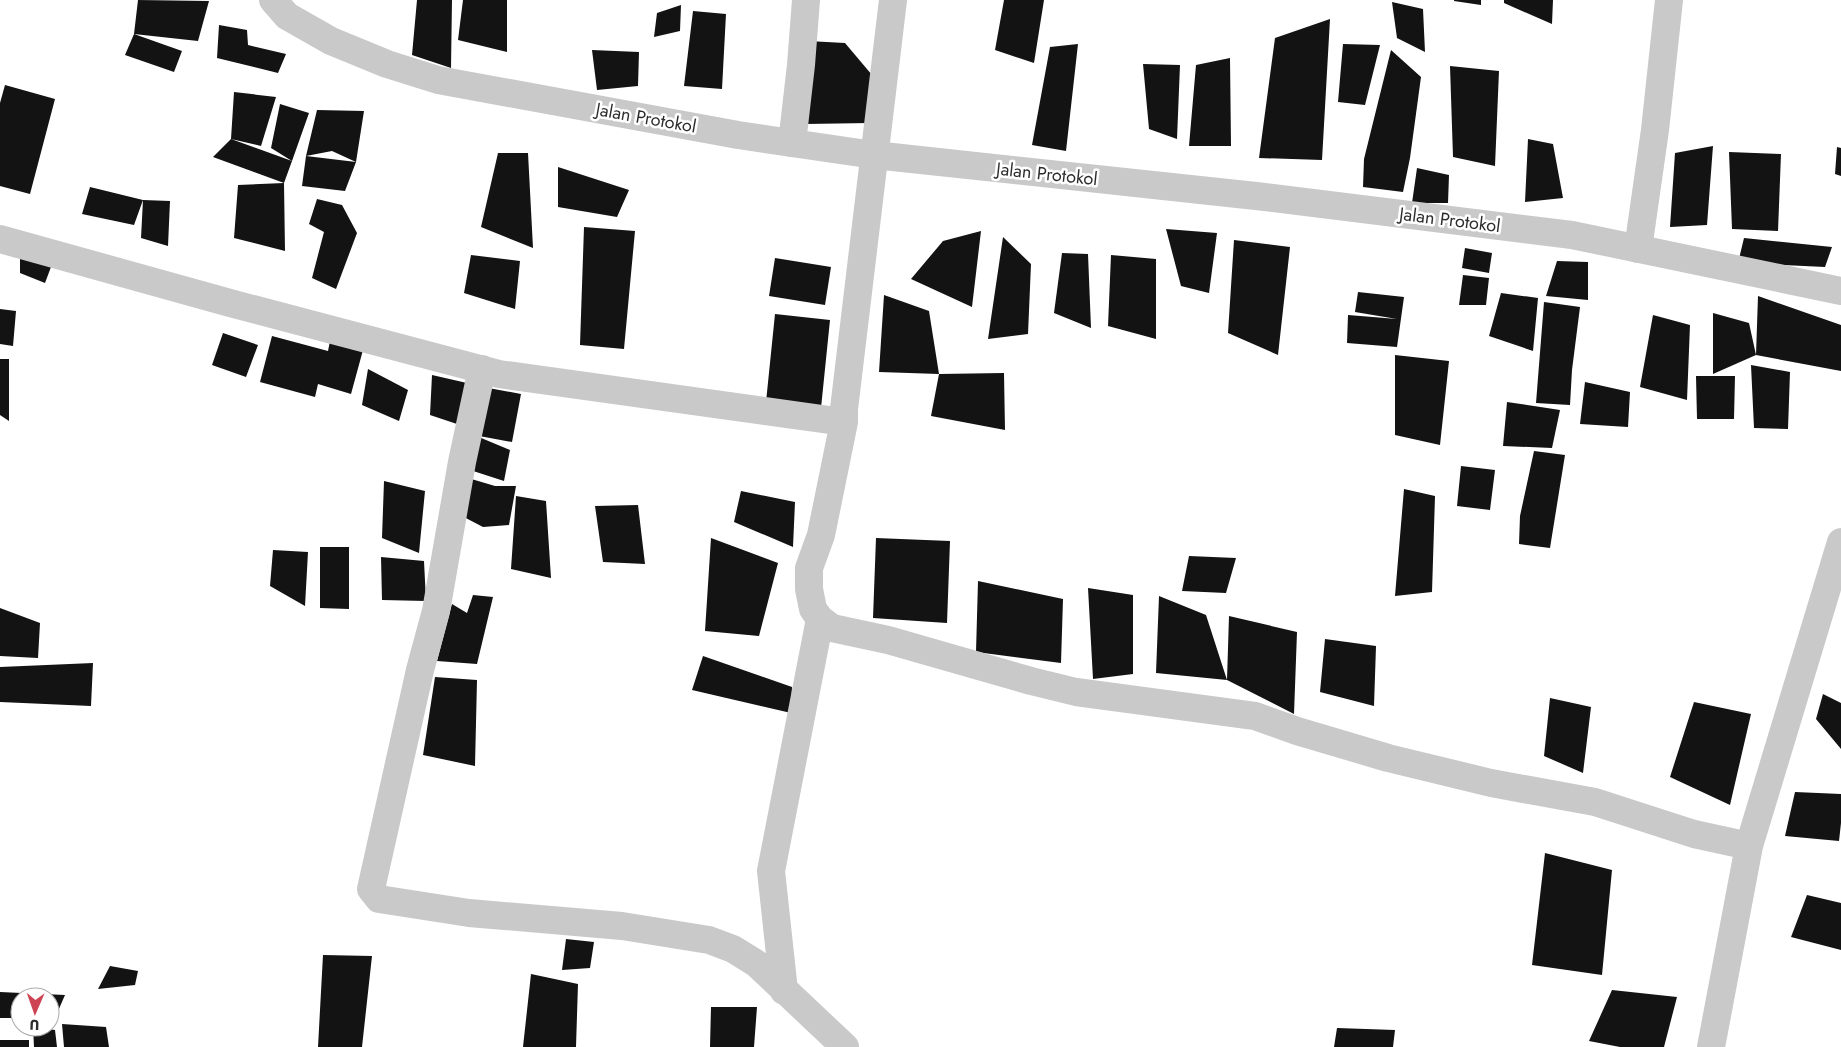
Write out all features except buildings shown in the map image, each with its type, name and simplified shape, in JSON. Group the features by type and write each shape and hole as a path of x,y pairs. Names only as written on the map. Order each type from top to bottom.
{"street":[{"path":"792,143 806,0"},
{"path":"893,0 844,422 821,535 809,568 809,589 813,608 820,619 832,628 888,640 1076,692 1255,716 1297,731 1388,758 1491,783 1595,802 1694,834 1749,846"},
{"path":"1638,249 1655,130 1669,0"},
{"name":"Jalan Protokol","path":"284,5 331,41 387,64 438,80 738,135 874,155 1237,194 1572,235 1841,291"},
{"path":"0,239 230,303 499,374 844,422"},
{"path":"482,369 462,462 436,611 420,670 371,889 379,899 469,914 622,926 709,940 733,949 757,964 845,1047"},
{"path":"1711,1047 1749,846 1841,542"},
{"path":"784,991 771,871 820,619"}]}
